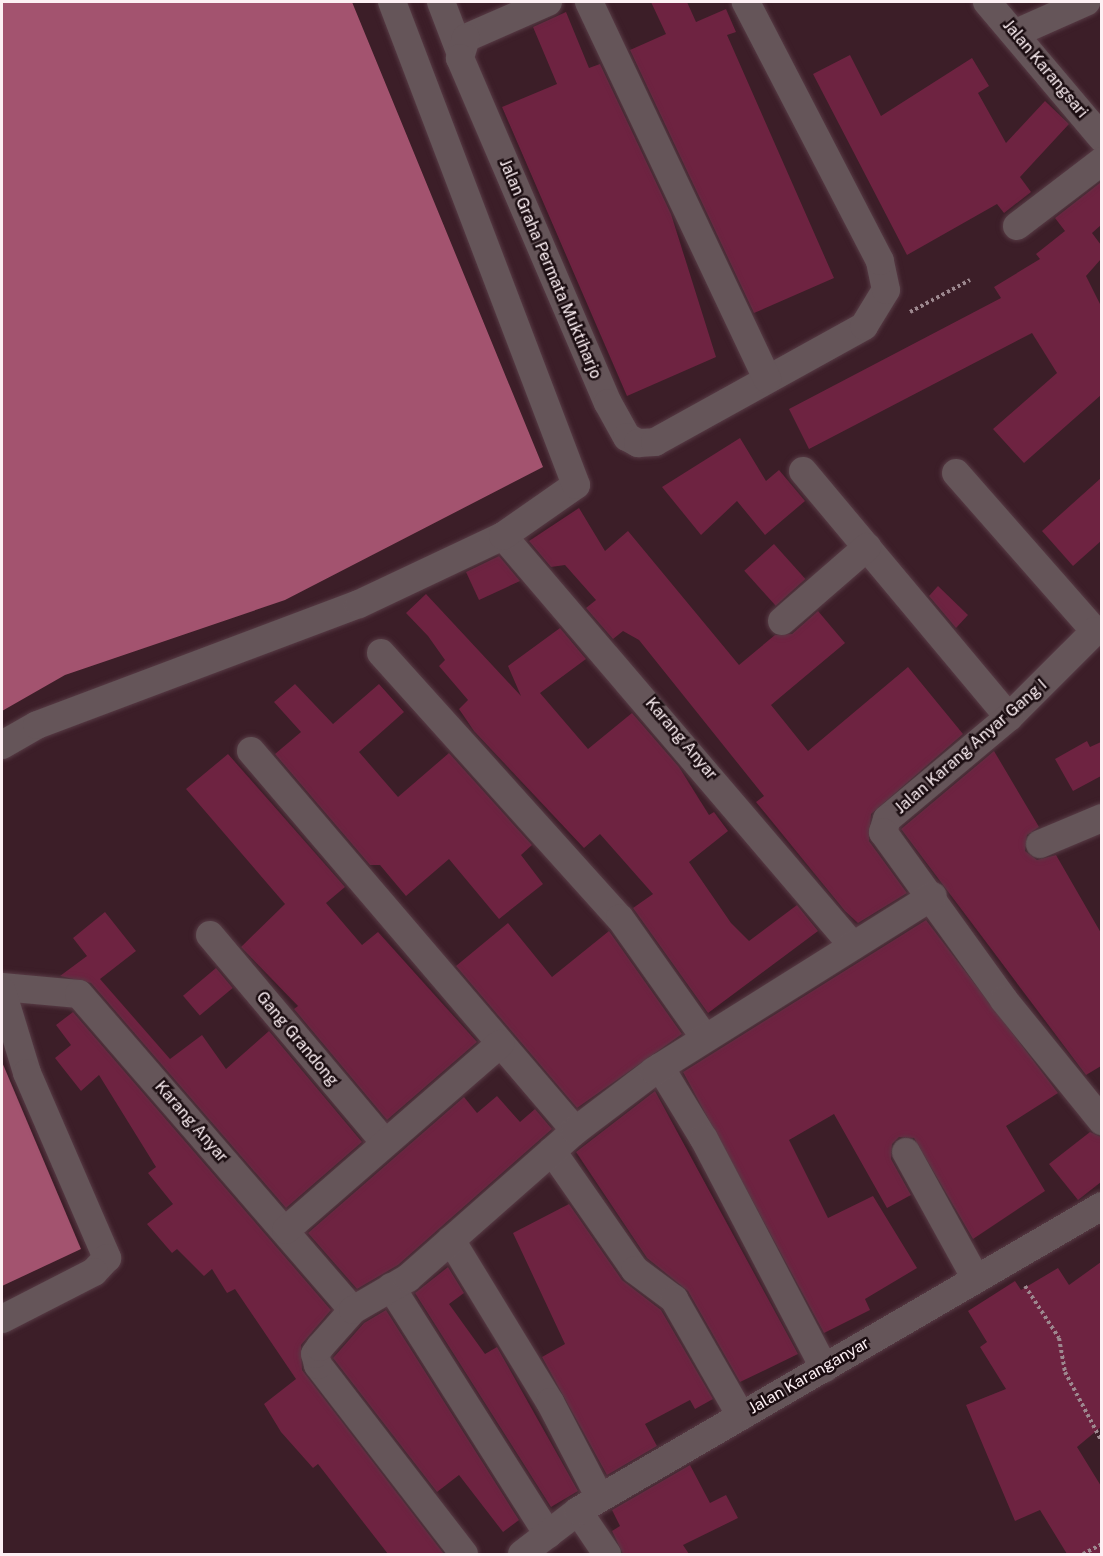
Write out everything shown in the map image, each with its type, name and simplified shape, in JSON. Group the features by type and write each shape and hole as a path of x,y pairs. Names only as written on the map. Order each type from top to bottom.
{"street":[{"path":"2,745 37,725 359,604 503,536 576,485 392,2"},
{"path":"441,2 459,49 480,30 549,2"},
{"path":"589,2 767,379"},
{"name":"Jalan Graha Permata Muktiharjo","path":"459,49 608,403 627,437 638,443 655,442 864,326 886,290 880,261 746,2"},
{"name":"Jalan Karangsari","path":"987,2 1016,33 1101,138"},
{"path":"1016,33 1086,2"},
{"path":"1017,226 1101,161"},
{"path":"802,471 1010,717"},
{"name":"Jalan Karang Anyar Gang I","path":"956,473 1095,631 1010,717 882,825 1004,1000 1101,1121"},
{"name":"Karang Anyar","path":"503,536 854,946"},
{"path":"782,621 867,547"},
{"path":"381,653 620,918 705,1038"},
{"path":"251,751 575,1131"},
{"path":"1040,844 1101,818"},
{"path":"464,1554 318,1365 315,1354 353,1310 391,1287 452,1240 575,1131 660,1067 933,896"},
{"name":"Gang Grandong","path":"210,934 385,1143"},
{"name":"Karang Anyar","path":"2,987 80,994 353,1310"},
{"path":"2,991 27,1073 107,1258 94,1272 2,1319"},
{"path":"286,1230 500,1044"},
{"path":"660,1067 705,1139 825,1368"},
{"path":"552,1152 635,1270 674,1299 741,1416"},
{"path":"906,1152 976,1279"},
{"name":"Jalan Karanganyar","path":"522,1554 589,1505 1101,1206"},
{"path":"452,1240 550,1402 607,1554"},
{"path":"391,1287 548,1534"}],"path":[{"path":"1008,1260 1059,1338 1065,1372 1101,1442"},
{"path":"1083,1554 1101,1544"}],"shaded area":[{"path":"2,2 352,2 543,467 285,600 65,675 2,711"},
{"path":"2,1062 81,1249 2,1286"}],"building":[{"path":"651,2 687,2 696,22 726,9 736,32 727,35 834,278 754,313 630,50 666,34"},
{"path":"566,12 589,68 600,64 671,214 716,357 627,396 502,107 557,84 533,27"},
{"path":"850,55 881,116 972,58 989,86 978,93 1006,143 1045,101 1069,124 1020,177 1031,192 1004,213 997,204 907,255 813,74"},
{"path":"1101,182 1101,225 1092,233 1101,245 1101,259 1086,276 1101,306 1101,395 1024,463 993,429 1057,373 1032,333 809,449 789,409 1001,298 994,287 1040,259 1036,254 1065,231 1055,218"},
{"path":"740,438 766,481 779,470 805,501 765,535 737,501 701,535 662,487"},
{"path":"1101,478 1101,541 1073,566 1042,531"},
{"path":"579,508 605,551 628,531 739,665 775,635 792,634 818,611 845,643 771,705 808,751 908,667 963,734 871,814 869,841 907,893 858,923 845,911 756,802 764,796 639,640 623,631 613,639 586,608 596,600 565,565 551,567 529,541"},
{"path":"774,544 805,579 776,606 744,571"},
{"path":"499,556 520,581 479,600 466,572"},
{"path":"938,586 968,615 956,628 929,596"},
{"path":"426,594 521,696 508,666 560,628 586,659 540,693 588,749 632,713 679,767 709,815 714,812 728,831 689,862 731,923 749,941 797,905 818,931 708,1013 633,908 653,894 600,834 584,848 474,731 459,709 468,700 439,666 445,660 428,636 406,613"},
{"path":"295,684 333,724 379,684 404,712 359,752 398,797 449,753 532,845 521,855 543,884 499,919 449,859 406,896 380,865 370,865 275,754 301,732 274,702"},
{"path":"1087,741 1090,747 1101,742 1101,776 1073,791 1055,759"},
{"path":"994,751 1039,827 1027,835 1025,851 1037,860 1056,855 1101,933 1101,1066 1086,1075 901,829"},
{"path":"228,754 345,887 326,903 362,945 378,932 477,1042 387,1120 294,1009 298,1006 241,947 285,904 186,789"},
{"path":"105,912 136,951 100,979 170,1059 202,1035 226,1069 269,1031 362,1142 286,1208 91,983 60,976 87,956 73,938"},
{"path":"926,920 1058,1093 1006,1126 1045,1191 973,1239 914,1138 899,1137 892,1144 891,1159 911,1195 887,1208 834,1114 789,1140 828,1218 873,1196 917,1268 865,1299 870,1310 824,1333 683,1072"},
{"path":"508,923 552,977 609,931 682,1034 577,1108 456,966"},
{"path":"216,968 233,988 200,1016 183,996"},
{"path":"73,1012 331,1310 301,1345 302,1370 444,1554 388,1554 318,1464 313,1468 281,1432 264,1404 296,1379 235,1289 227,1293 212,1269 204,1276 177,1249 172,1253 147,1224 173,1204 148,1173 156,1167 99,1075 81,1091 55,1058 71,1045 56,1025"},
{"path":"655,1091 798,1354 740,1382 688,1291 647,1258 576,1152"},
{"path":"497,1096 520,1122 535,1109 552,1129 398,1265 357,1289 308,1233 464,1097 477,1113"},
{"path":"1090,1132 1101,1137 1101,1182 1078,1200 1049,1164"},
{"path":"569,1204 622,1280 661,1310 713,1399 695,1409 690,1400 645,1424 657,1446 607,1475 542,1357 565,1344 513,1233"},
{"path":"1101,1262 1101,1427 1077,1447 1101,1486 1101,1554 1067,1554 1040,1510 1015,1521 966,1405 1006,1389 980,1347 987,1342 968,1311 1015,1281 1021,1290 1058,1268 1069,1285"},
{"path":"448,1267 464,1293 449,1304 485,1354 497,1347 578,1491 551,1507 415,1293"},
{"path":"386,1310 519,1520 503,1532 459,1475 437,1492 333,1358 364,1323"},
{"path":"690,1465 710,1503 726,1495 738,1518 683,1545 689,1554 623,1554 612,1531 620,1526 612,1510"}]}
